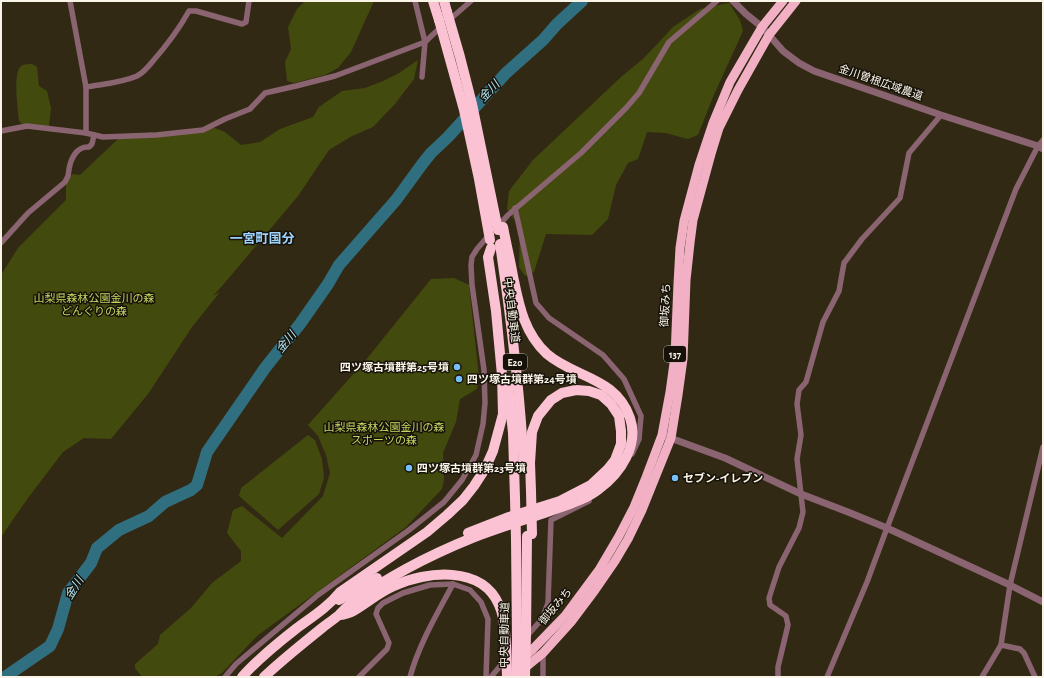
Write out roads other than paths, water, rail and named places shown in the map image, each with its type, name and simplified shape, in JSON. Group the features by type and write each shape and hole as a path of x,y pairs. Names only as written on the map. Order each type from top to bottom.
{"highway":[{"name":"中央自動車道","path":"433,1 451,62 465,118 479,179 491,244 502,326 513,433 516,539 526,677"},
{"path":"265,676 337,616 349,604 393,576 445,550 474,538 574,503 599,489 616,474 628,453 632,442 631,420 622,400 605,386 560,363 547,354 532,336 525,324 520,310 498,211 494,208 460,57 444,1"},
{"name":"御坂みち","path":"501,677 531,651 565,616 599,570 634,507 666,436 675,356 680,248 684,221 699,165 716,116 730,82 762,28 783,1"},
{"name":"御坂みち","path":"515,677 543,653 571,622 615,561 642,510 678,395 683,358 686,280 693,220 711,154 719,128 738,90 769,35 796,1"},
{"name":"中央自動車道","path":"501,228 529,492 529,535 526,586 522,637 515,677"},
{"path":"331,603 340,592 427,532 447,515 463,500 474,486 485,469 493,452 502,414 502,375 496,311 488,257 491,244"},
{"path":"242,677 296,629 331,603 343,598 416,556 442,544 509,517 560,501 591,484 607,470 615,460 621,444 622,431 619,416 611,404 600,395 589,391 576,390 562,393 551,400 538,416 532,432 529,492"},
{"path":"337,616 354,611 381,592 409,580 446,574 468,578 485,587 494,596 499,604 502,614 506,646 507,677"},
{"path":"251,677 272,649"}],"street":[{"path":"70,1 86,86 86,133"},
{"path":"86,86 121,81 139,75 149,66 180,28 189,11 196,11 242,24 246,22 249,1"},
{"path":"415,1 425,42 422,77"},
{"path":"1,131 27,126 86,133 103,137 156,135 203,130 250,109 265,93 334,76 425,42 464,3 471,1"},
{"path":"224,677 236,664 318,595 409,530 444,502 462,480 476,455 483,424 485,403 484,370 472,285 472,257 477,249 515,208 581,153 626,108 639,93 669,42 717,1"},
{"name":"金川曽根広域農道","path":"733,1 762,28 783,51 799,64 814,71 942,115 1041,145"},
{"path":"778,677 778,668 788,625 786,616 770,605 769,598 778,567 799,528 803,512 797,459 801,435 797,404 799,390 806,382 824,322 839,291 844,263 862,239 900,198 909,153 942,115"},
{"path":"1,244 28,212 65,182 76,152 84,146 89,147 92,144 94,135"},
{"path":"827,677 867,582 886,528 1016,190 1041,145"},
{"path":"491,677 542,619 548,603 551,520 586,503 608,487 626,466 639,439 640,416 624,379 603,355 549,318 536,303 515,208"},
{"path":"666,436 725,458 802,494 886,528 1010,585 1043,602"},
{"path":"982,677 1001,644 1010,585 1043,447"},
{"path":"410,677 413,666 430,626 454,584"},
{"path":"359,677 387,649 389,643 376,614 378,608 383,603 403,593 430,585 454,584 470,590 481,602 488,619 486,677"},
{"path":"1001,644 1020,649 1024,652 1034,677"},
{"path":"543,653 543,677"}],"waterway":[{"name":"金川","path":"5,677 50,646 58,629 68,593 91,563 97,548 119,530 149,516 165,502 191,490 197,485 207,452 265,368 300,324 328,284 339,265 396,200 431,153 448,137 506,73 543,40 557,24 582,1"}],"place":[{"name":"四ツ塚古墳群第25号墳","path":"457,367"},
{"name":"四ツ塚古墳群第24号墳","path":"459,379"},
{"name":"四ツ塚古墳群第23号墳","path":"409,468"},
{"name":"セブン-イレブン","path":"675,478"}],"district":[{"name":"一宮町国分","path":"262,238"}],"park label":[{"name":"山梨県森林公園金川の森 どんぐりの森","path":"94,304"},
{"name":"山梨県森林公園金川の森 スポーツの森","path":"384,433"}]}
